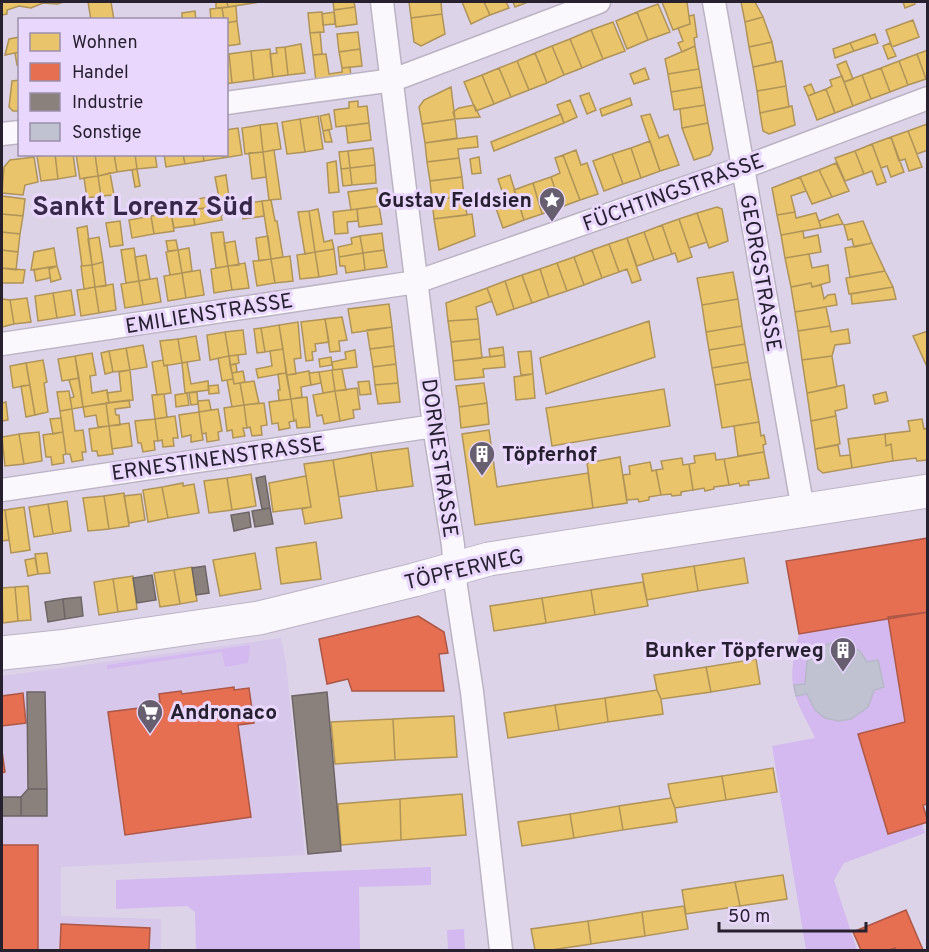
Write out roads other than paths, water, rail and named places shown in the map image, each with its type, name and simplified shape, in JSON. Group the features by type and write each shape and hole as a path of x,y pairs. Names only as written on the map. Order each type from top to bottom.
{"main road":[{"name":"TÖPFERWEG","path":"2,653 71,646 259,618 489,559 927,491"}],"street":[{"name":"DORNESTRASSE","path":"382,2 434,426 453,544 456,587 472,692 501,951"},
{"path":"228,103 393,80 599,2"},
{"name":"GEORGSTRASSE","path":"714,2 803,510"},
{"name":"FÜCHTINGSTRASSE","path":"416,282 742,168 927,98"},
{"path":"2,134 18,132"},
{"name":"EMILIENSTRASSE","path":"2,344 416,282"},
{"name":"ERNESTINENSTRASSE","path":"2,490 434,426"}],"place":[{"name":"Gustav Feldsien","path":"552,223"},
{"name":"Töpferhof","path":"482,477"},
{"name":"Bunker Töpferweg","path":"843,673"},
{"name":"Andronaco","path":"150,735"}],"district":[{"name":"Sankt Lorenz Süd","path":"143,206"}]}
